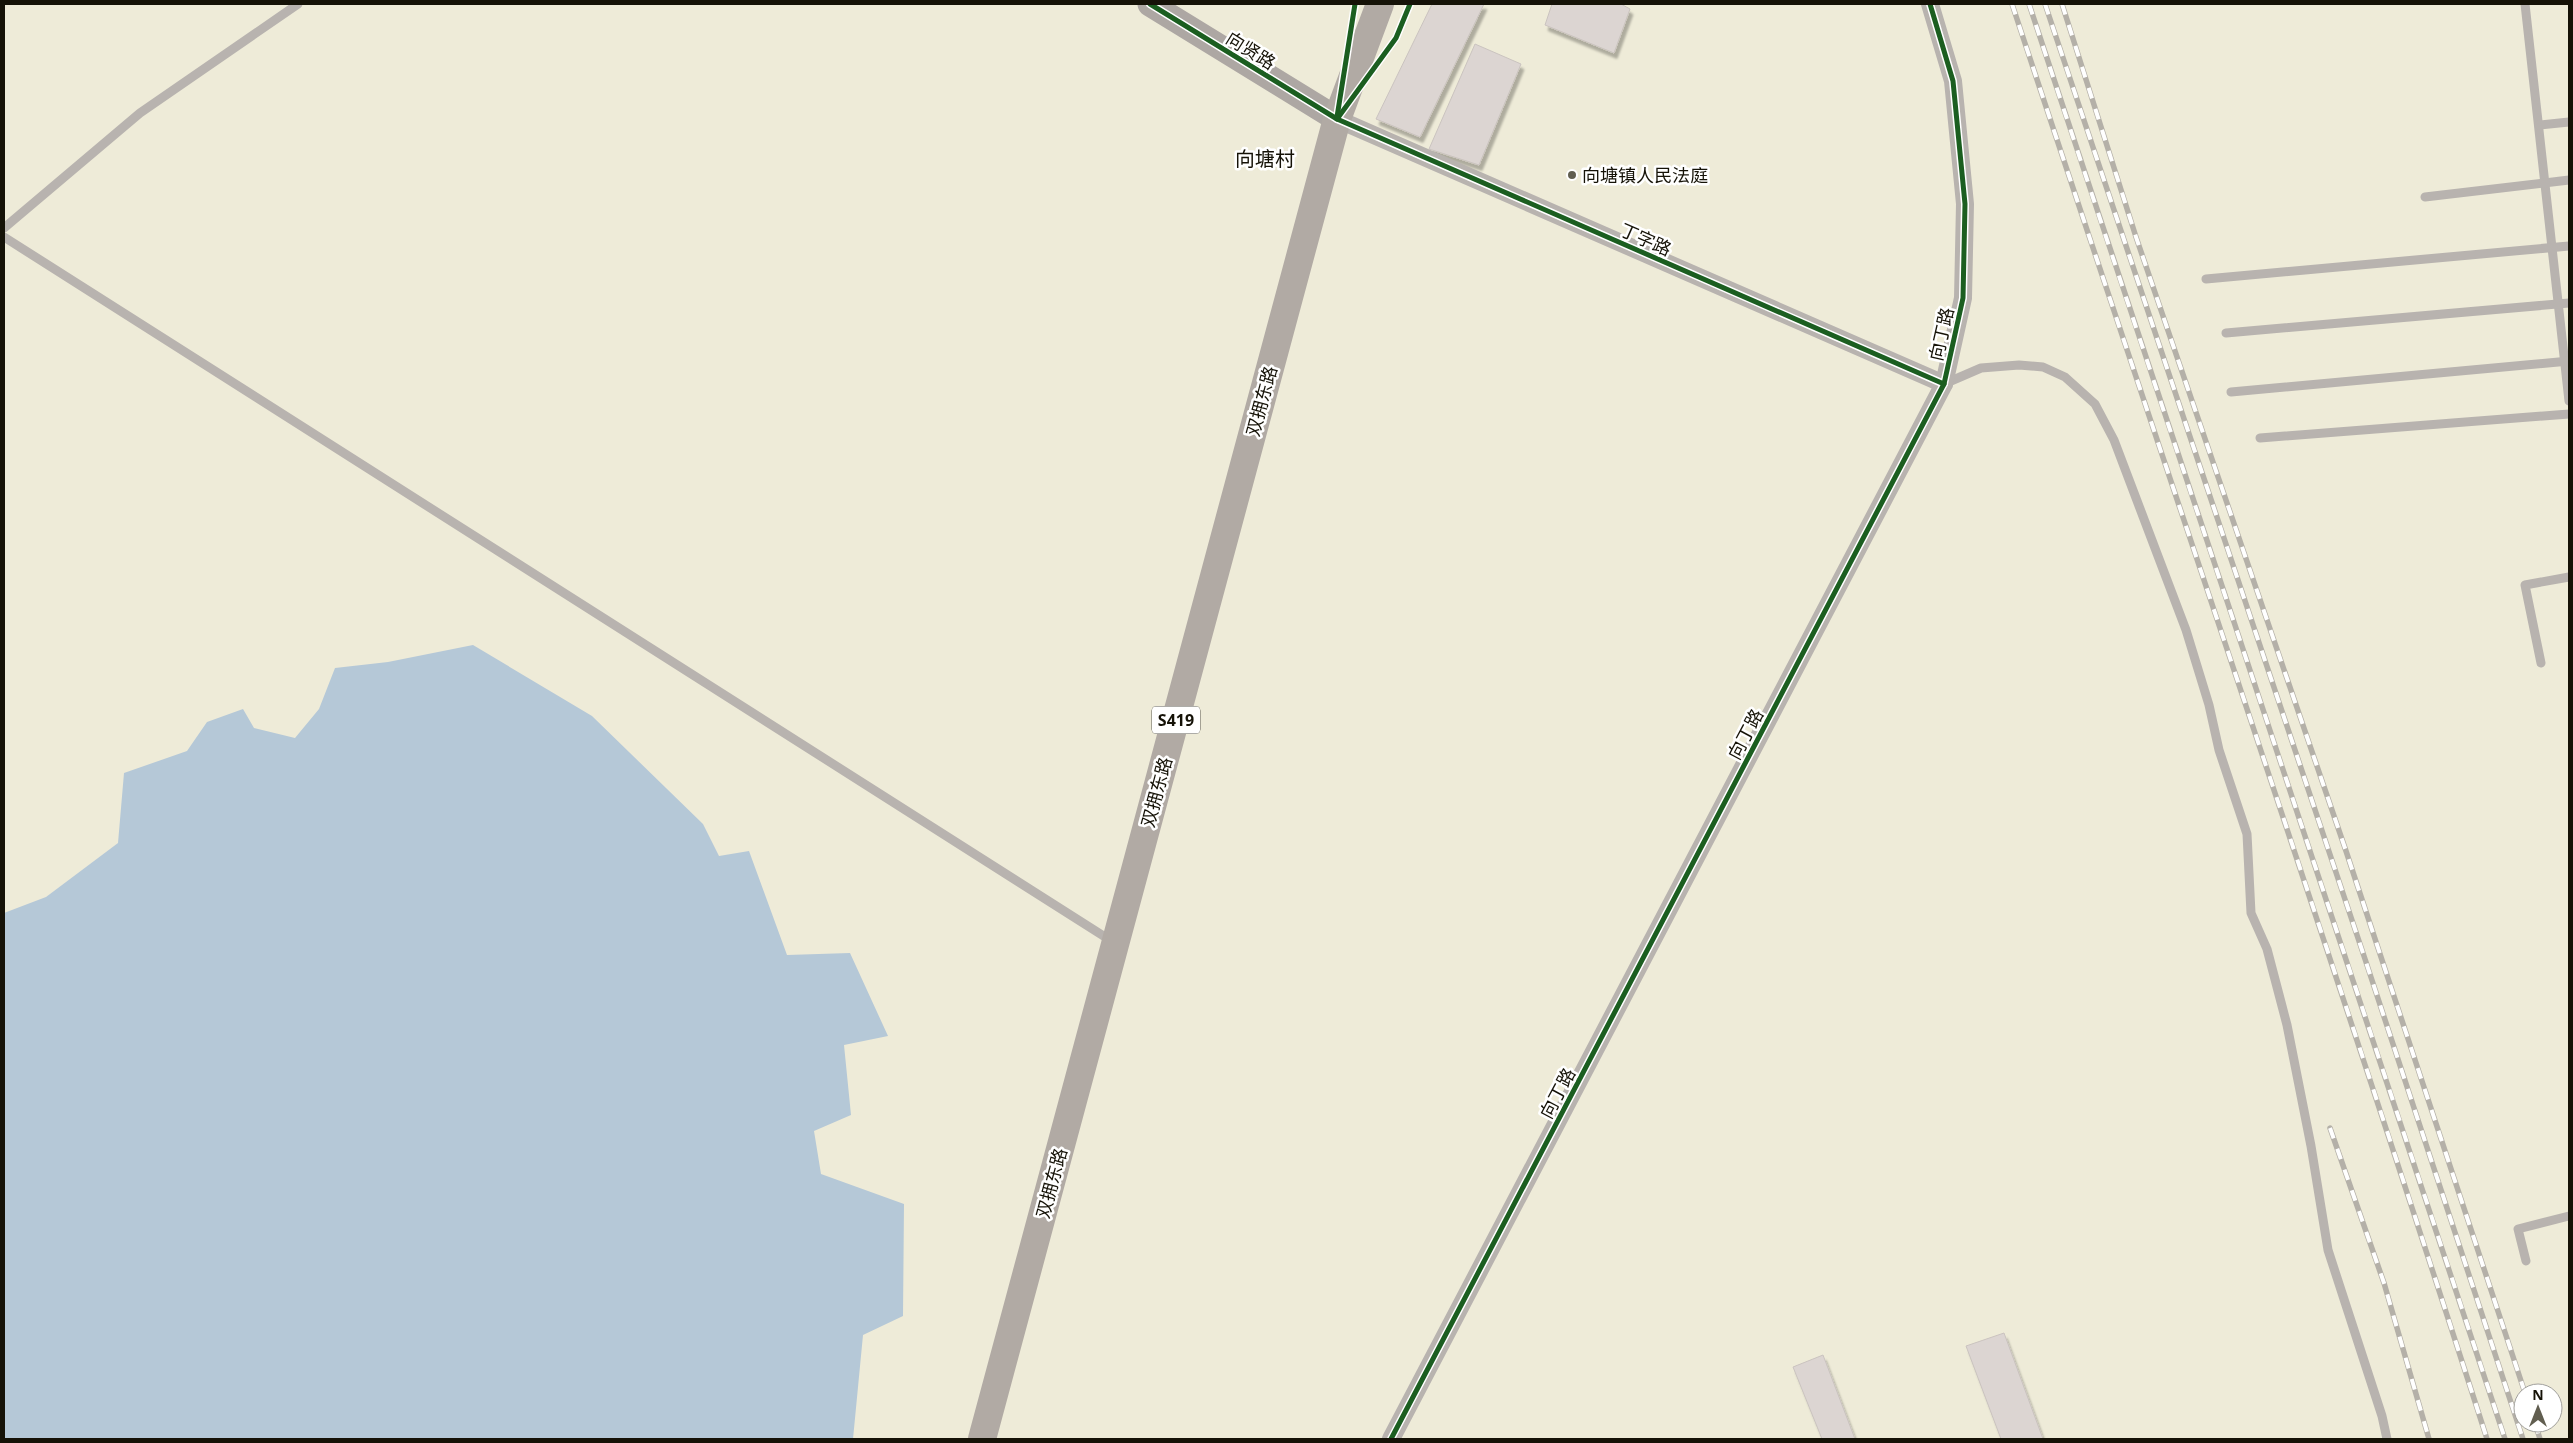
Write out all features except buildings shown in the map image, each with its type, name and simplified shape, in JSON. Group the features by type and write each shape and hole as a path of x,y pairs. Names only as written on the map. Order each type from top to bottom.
{"main road":[{"name":"双拥东路","path":"982,1439 1337,119 1380,4"}],"street":[{"name":"向贤路","path":"1150,4 1337,119"},
{"name":"向丁路","path":"1391,1439 1944,384 1963,298 1965,204 1953,81 1930,4"},
{"name":"丁字路","path":"1337,119 1944,384"}],"lane":[{"path":"4,228 140,113 298,4"},
{"path":"2525,4 2558,304 2567,361 2569,400"},
{"path":"2539,125 2569,122"},
{"path":"2425,197 2569,180"},
{"path":"4,237 1116,943"},
{"path":"2206,279 2569,246"},
{"path":"2226,333 2569,303"},
{"path":"2231,392 2567,361"},
{"path":"1944,384 1981,368 2019,365 2044,367 2064,377 2095,404 2114,440 2186,630 2209,705 2219,750 2247,834 2252,913 2267,949 2287,1025 2312,1146 2328,1250 2382,1416 2387,1439"},
{"path":"2260,438 2569,414"},
{"path":"2541,663 2525,585 2569,577"},
{"path":"2526,1261 2518,1228 2569,1216"}],"water":[{"path":"473,645 592,716 703,824 719,856 749,851 787,955 850,953 888,1036 844,1045 851,1115 814,1131 821,1174 904,1204 903,1316 863,1335 853,1439 4,1439 4,913 46,897 118,843 124,773 187,751 207,722 243,709 254,728 295,738 319,709 335,668 388,662"}],"railway":[{"path":"2012,4 2311,900 2487,1439"},
{"path":"2029,4 2505,1439"},
{"path":"2045,4 2365,959 2523,1439"},
{"path":"2062,4 2136,237 2346,851 2522,1383"},
{"path":"2330,1128 2384,1283 2429,1439"},
{"path":"2538,1433 2540,1439"}],"cycle path":[{"path":"1150,4 1337,119 1944,384"},
{"path":"1337,117 1355,4"},
{"path":"1337,119 1396,38 1410,4"},
{"path":"1391,1439 1944,384 1963,298 1965,204 1953,81 1930,4"}],"place":[{"name":"向塘镇人民法庭","path":"1572,175"}],"district":[{"name":"向塘村","path":"1265,158"}]}
